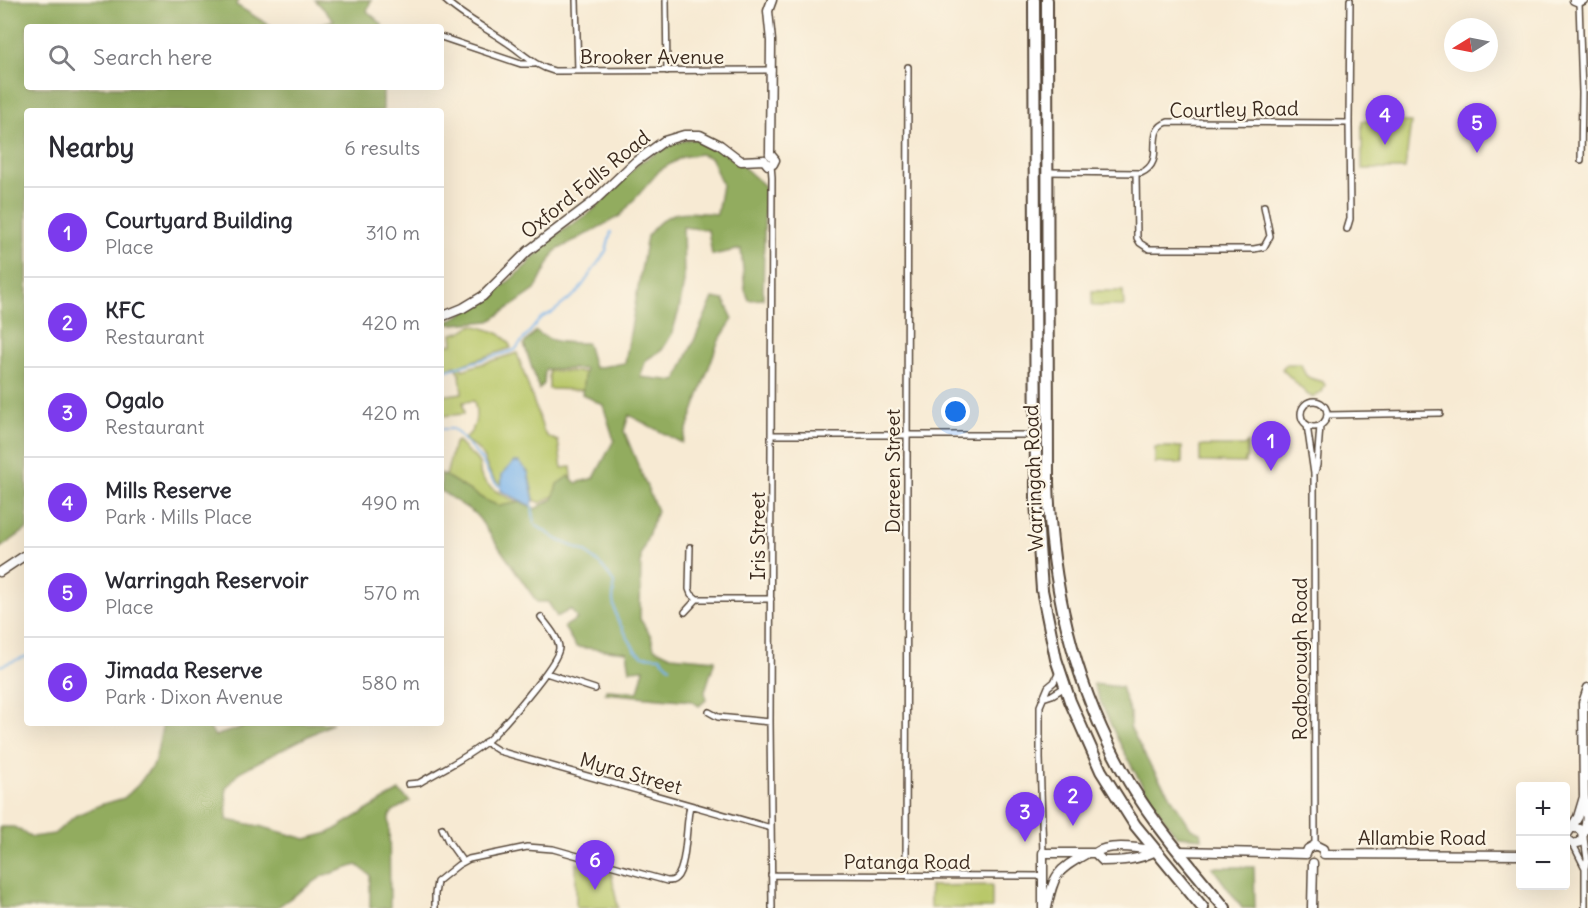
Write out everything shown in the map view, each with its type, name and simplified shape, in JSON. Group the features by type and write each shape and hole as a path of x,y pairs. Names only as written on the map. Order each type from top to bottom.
{"highway":[{"name":"Warringah Road","path":"1034,0 1036,526 1039,570 1050,632 1065,687 1086,741 1101,771 1134,825 1203,908"},
{"name":"Warringah Road","path":"1047,0 1049,502 1058,588 1076,662 1100,725 1129,782 1148,812 1225,908"},
{"path":"1156,851 1178,851"}],"main road":[{"path":"768,160 772,70 768,11 772,0"},
{"name":"Oxford Falls Road","path":"444,316 483,296 528,251 593,202 634,162 664,141 684,135 700,135 720,145 741,161 768,160"},
{"path":"0,572 24,556"},
{"path":"1570,841 1579,843 1586,828 1588,815 1584,797 1583,703 1588,688"},
{"path":"1568,836 1568,831 1573,828 1580,812 1584,797"},
{"path":"1573,828 1580,830 1583,836"},
{"path":"1315,845 1323,849 1324,854 1321,861 1313,863 1308,860 1306,854 1308,849 1315,845"},
{"path":"1045,908 1056,875 1068,864 1101,849 1139,848 1156,851"},
{"path":"1178,851 1306,854"},
{"path":"1045,908 1043,853 1090,853"},
{"name":"Allambie Road","path":"1324,854 1516,855"},
{"path":"1312,908 1313,863"}],"street":[{"name":"Brooker Avenue","path":"444,0 534,64 554,71 772,70"},
{"path":"576,0 578,71"},
{"path":"666,0 667,71"},
{"path":"1347,229 1350,219 1350,0"},
{"path":"1579,1 1585,94 1581,160"},
{"name":"Brooker Avenue","path":"444,38 521,64 534,64"},
{"name":"Dareen Street","path":"906,876 908,67"},
{"name":"Courtley Road","path":"1136,173 1151,166 1154,160 1156,134 1161,125 1168,122 1349,123"},
{"name":"Iris Street","path":"768,160 772,177 770,722 772,908"},
{"path":"1047,172 1136,173 1137,238 1149,249 1254,249 1264,247 1270,236 1264,206"},
{"path":"1312,401 1321,403 1327,410 1325,421 1320,426 1313,427 1307,424 1302,412 1307,403 1312,401"},
{"path":"1327,415 1440,412"},
{"name":"Rodborough Road","path":"1307,424 1314,474 1315,845"},
{"name":"Rodborough Road","path":"1314,474 1317,465 1320,426"},
{"path":"772,435 1035,435"},
{"path":"690,547 689,589 697,599"},
{"path":"685,612 697,599 771,598"},
{"path":"408,784 419,783 485,742 546,673 559,650 558,642 541,617"},
{"path":"1043,853 1039,718 1043,698 1060,671"},
{"path":"546,673 595,688"},
{"path":"1043,698 1065,687"},
{"path":"709,712 718,717 770,722"},
{"name":"Myra Street","path":"485,742 500,751 771,828"},
{"path":"435,908 437,882 463,862 518,848 553,849 672,881 678,877 687,843 687,817 690,806"},
{"path":"442,828 463,862"},
{"path":"1583,836 1587,859 1585,908"},
{"path":"1570,844 1585,868"},
{"name":"Patanga Road","path":"771,875 1043,876"}],"green space":[{"path":"0,0 238,0 236,5 267,24 24,24 24,90 383,90 383,108 24,108 24,531 0,548"},
{"path":"315,0 371,0 367,11 382,24 320,24 334,20"},
{"path":"1362,121 1411,122 1405,169 1362,169"},
{"path":"691,139 707,141 739,163 765,186 763,299 749,300 745,290 741,249 712,255 708,230 683,227 684,282 679,310 672,334 662,350 646,360 640,377 676,381 713,298 724,300 733,319 718,342 682,443 629,415 624,431 657,511 641,555 640,619 651,636 654,648 671,656 715,660 705,691 706,700 699,706 692,701 605,693 606,690 638,692 644,669 630,670 627,652 576,647 564,627 577,619 571,609 557,617 548,602 537,602 476,514 444,493 444,475 499,506 522,502 535,509 553,499 557,484 569,476 576,483 594,478 614,440 603,405 582,394 585,369 545,369 544,384 539,389 524,344 536,331 554,341 587,343 594,368 625,363 647,236 655,226 670,215 686,212 717,214 722,185 711,158 700,154 682,157 660,170 620,216 555,251 535,290 490,321 444,324 491,297 527,265 550,239 591,212 640,162 675,143"},
{"path":"1092,291 1123,291 1124,306 1092,306"},
{"path":"473,325 490,330 505,338 511,348 461,365 462,370 517,353 544,432 548,437 558,441 562,468 571,467 573,485 541,503 534,500 528,472 502,474 502,485 491,475 480,452 464,439 474,427 476,412 474,401 463,402 464,414 444,416 444,396 462,393 460,375 456,366 444,368 444,346 453,344 452,334"},
{"path":"1286,364 1301,364 1308,377 1323,382 1325,385 1322,392 1314,397 1308,395 1282,369"},
{"path":"549,371 585,372 585,390 549,389"},
{"path":"458,441 478,462 481,476 490,487 530,507 504,510 445,480 454,443"},
{"path":"1247,443 1245,463 1200,462 1200,446 1244,446"},
{"path":"1155,447 1182,447 1182,463 1155,463"},
{"path":"1093,684 1121,687 1130,713 1130,727 1150,765 1191,828 1200,832 1202,838 1177,836 1164,818 1130,763"},
{"path":"162,726 208,726 215,736 246,726 327,726 239,772 226,788 227,820 306,839 329,833 399,791 410,801 393,811 389,817 390,908 370,908 370,875 357,865 323,876 276,908 0,908 0,827 14,827 32,837 54,834 75,816 124,798 138,785 155,762"},
{"path":"576,863 611,872 618,908 576,908"},
{"path":"1212,867 1254,867 1255,908 1242,908"},
{"path":"992,885 992,908 930,908 930,886"}],"water":[{"path":"514,462 519,462 528,472 534,500 531,506 501,491 502,474"}],"waterway":[{"path":"444,371 515,350 541,318 553,312 578,292 606,251 611,232"},
{"path":"444,429 456,431 482,461 492,479 502,488"},
{"path":"530,503 534,524 558,540 586,552 603,567 614,583 613,601 617,619 635,650 643,656 660,657 670,667"},
{"path":"0,666 24,657"}],"place":[{"name":"Mills Reserve","path":"1385,145"},
{"name":"Warringah Reservoir","path":"1477,153"},
{"name":"Courtyard Building","path":"1271,471"},
{"name":"KFC","path":"1073,826"},
{"name":"Ogalo","path":"1025,842"},
{"name":"Jimada Reserve","path":"595,890"}]}
